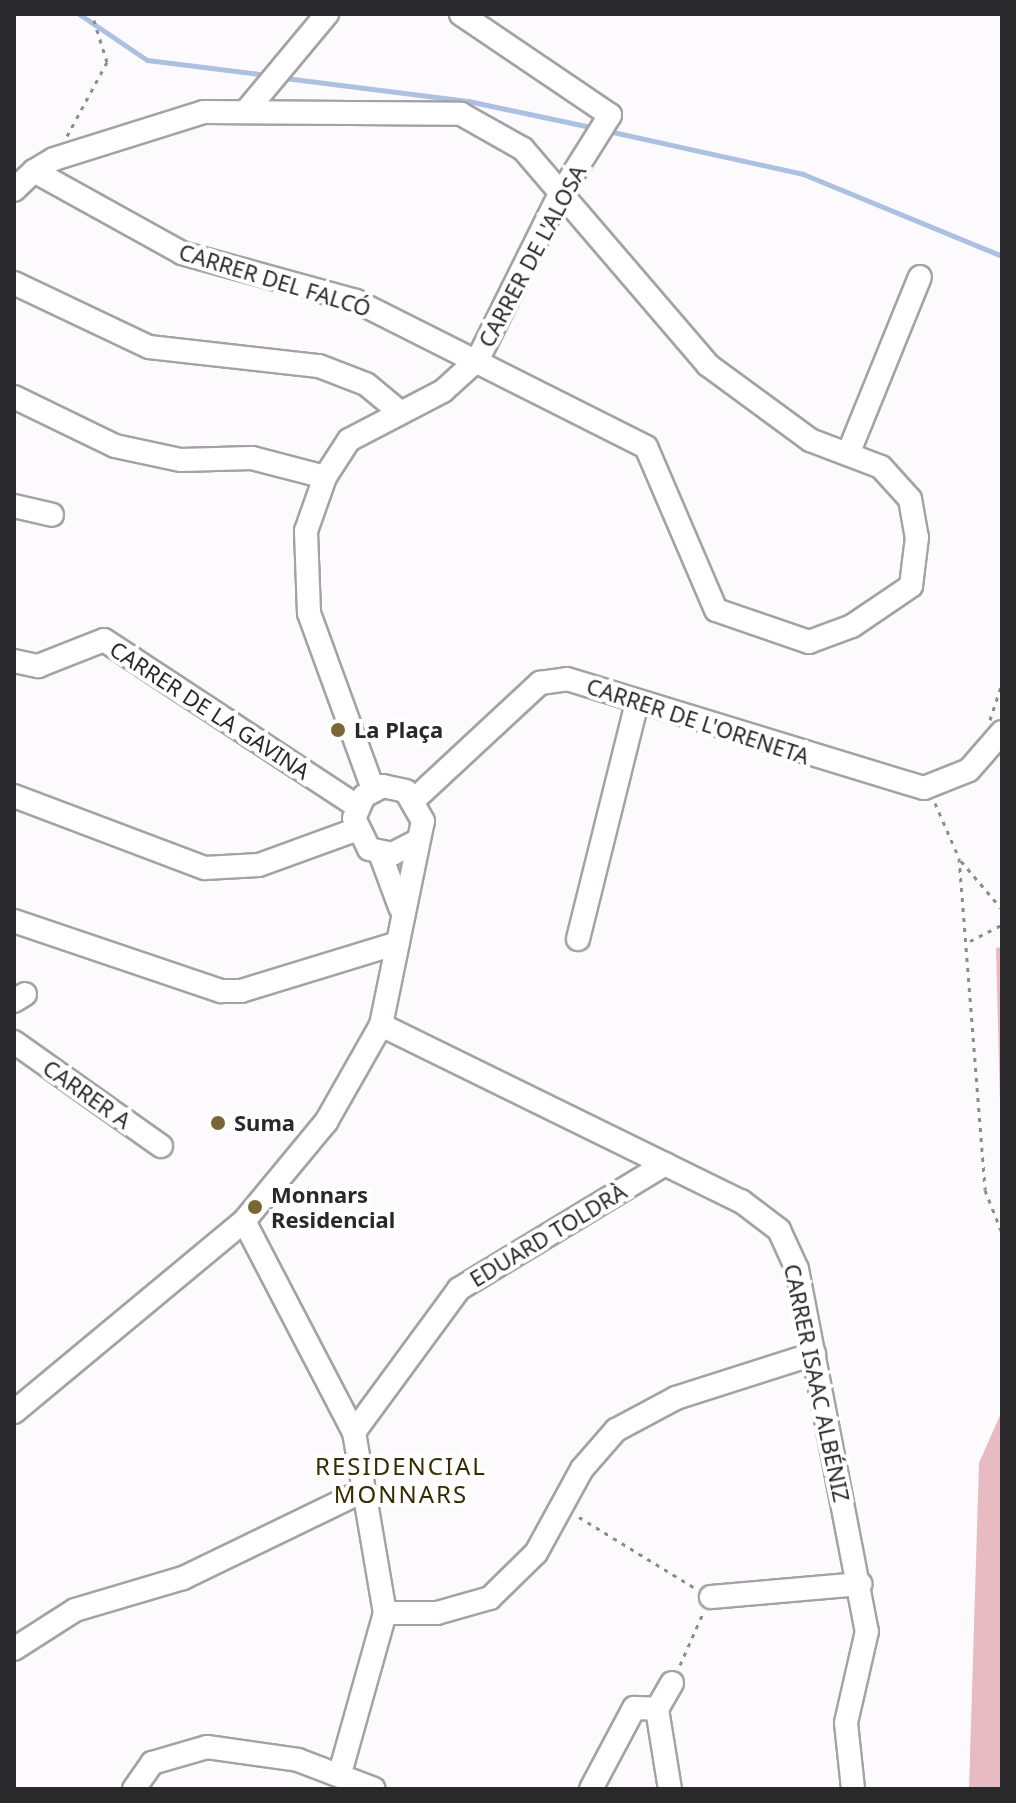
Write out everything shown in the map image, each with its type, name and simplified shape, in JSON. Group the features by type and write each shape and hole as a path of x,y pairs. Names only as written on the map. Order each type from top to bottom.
{"street":[{"path":"247,110 327,14"},
{"name":"CARRER DE L'ALOSA","path":"373,789 306,591 306,531 325,477 349,440 443,391 478,359 558,198 608,117 461,14"},
{"name":"CARRER DEL FALCÓ","path":"204,112 461,114 523,149 558,198 708,365 810,440 881,467 910,499 917,537 911,586 852,626 809,642 716,610 646,447 478,359 356,301 182,253 44,165 204,112"},
{"path":"14,190 44,165"},
{"path":"848,454 920,277"},
{"path":"14,283 149,347 319,366 366,384 401,413"},
{"path":"14,397 115,446 181,460 252,458 325,477"},
{"path":"14,506 52,515"},
{"name":"CARRER DE LA GAVINA","path":"14,661 38,666 104,640 357,806"},
{"name":"CARRER DE L'ORENETA","path":"415,799 540,683 567,679 924,788"},
{"path":"578,939 637,702"},
{"path":"924,788 969,770 997,738"},
{"path":"14,1412 244,1221 319,1132 381,1025 414,843 423,821 415,799 395,786 373,789 357,806 355,830"},
{"path":"14,796 205,868 259,865 355,830"},
{"path":"355,830 380,853 401,908"},
{"path":"380,853 414,843"},
{"path":"14,921 221,991 241,991 398,943"},
{"name":"CARRER ISAAC ALBÉNIZ","path":"381,1025 665,1164 779,1230 797,1269 867,1631 846,1723 853,1789"},
{"name":"CARRER A","path":"14,1042 161,1146"},
{"name":"EDUARD TOLDRÀ","path":"354,1432 459,1289 665,1164"},
{"path":"244,1221 354,1432 385,1613 373,1675 340,1773"},
{"path":"385,1613 437,1613 490,1598 536,1553 582,1469 642,1413 814,1354"},
{"path":"14,1649 75,1610 183,1578 363,1491"},
{"path":"711,1597 860,1584"},
{"path":"670,1789 657,1709 672,1683"},
{"path":"591,1789 634,1708 657,1709"},
{"path":"134,1789 152,1763 207,1747 340,1773 374,1789"}],"path":[{"path":"44,165 107,62 92,14"},
{"path":"997,738 990,714 1002,683"},
{"path":"924,788 959,858 1002,909"},
{"path":"959,858 970,941 977,1117 985,1190 1002,1233"},
{"path":"970,941 1002,925"},
{"path":"561,1506 711,1597 672,1683"}],"shaded area":[{"path":"1002,947 1002,1180 996,948"},
{"path":"1002,1411 1002,1789 969,1789 979,1463"}],"waterway":[{"path":"79,14 147,60 267,75"},
{"path":"285,78 468,101 595,128"},
{"path":"608,131 803,174 1002,256"}],"place":[{"name":"La Plaça","path":"338,730"},
{"name":"Suma","path":"218,1123"},
{"name":"Monnars Residencial","path":"255,1207"}],"district":[{"name":"RESIDENCIAL MONNARS","path":"401,1480"}]}
